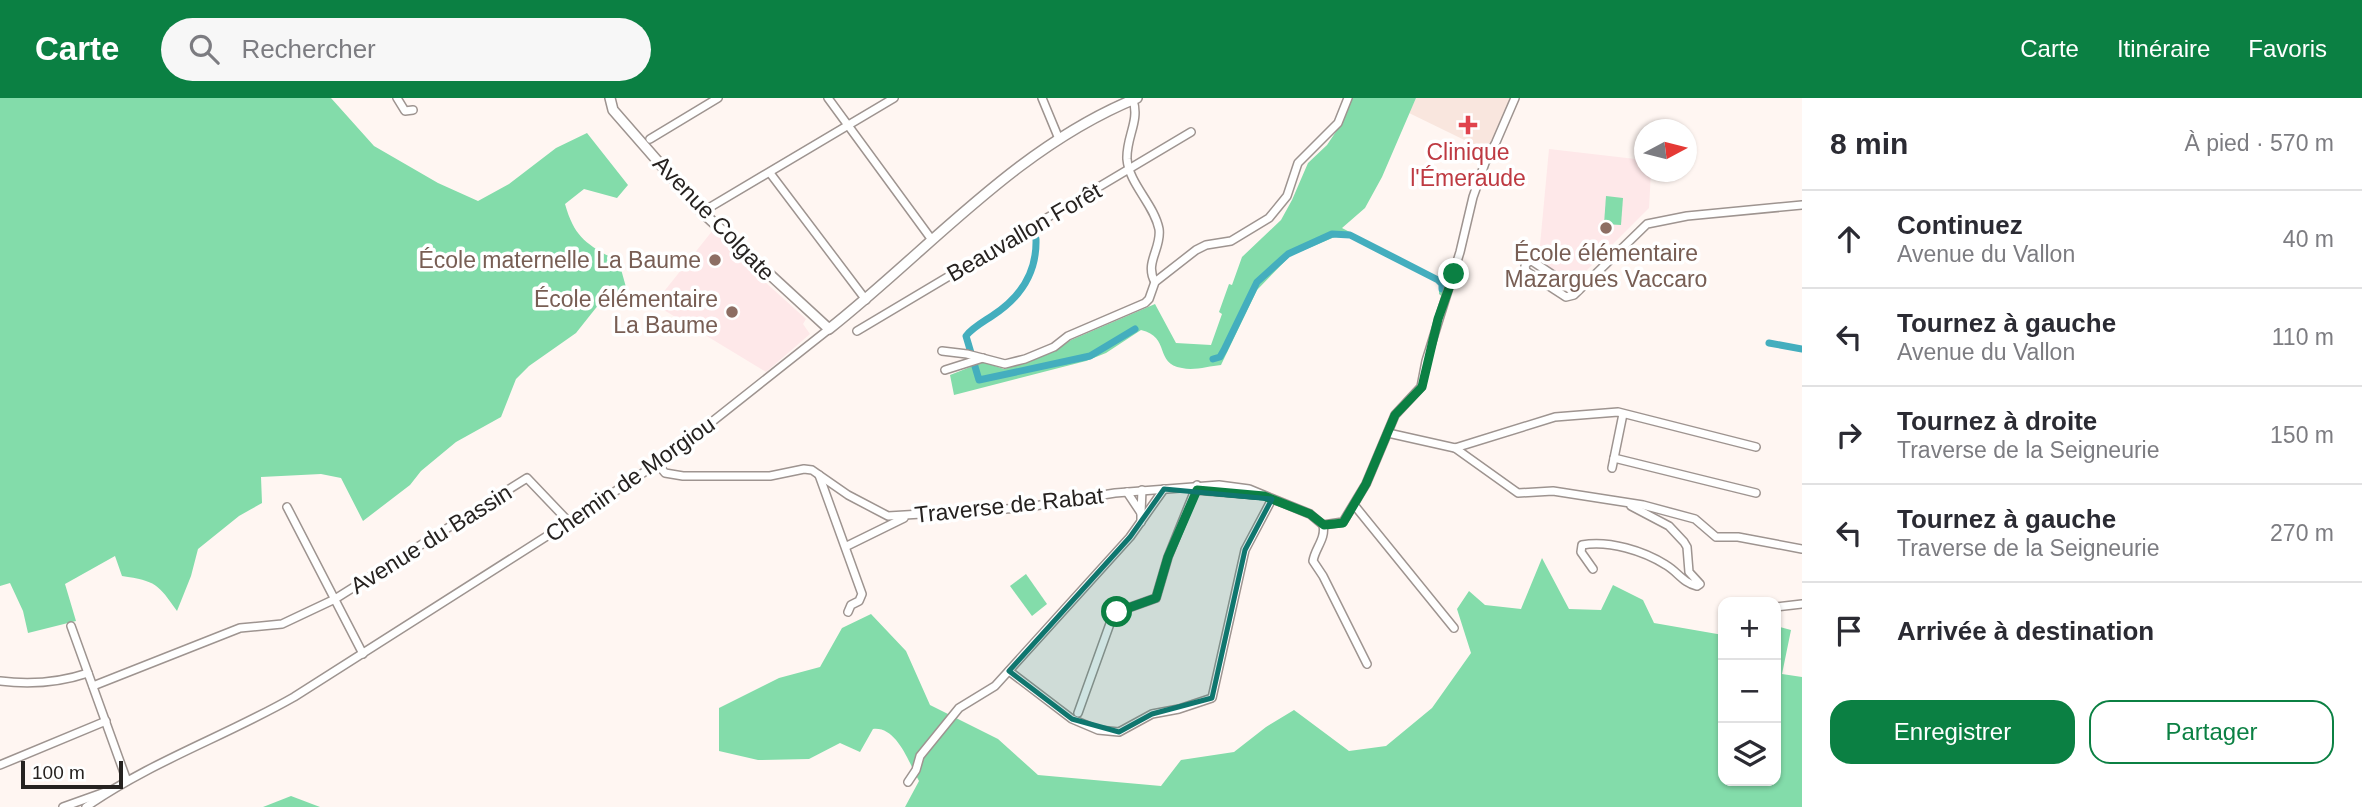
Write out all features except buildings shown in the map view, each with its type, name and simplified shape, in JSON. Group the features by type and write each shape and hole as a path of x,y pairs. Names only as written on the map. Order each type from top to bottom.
{"street":[{"path":"397,98 405,111 413,110"},
{"name":"Avenue Colgate","path":"610,98 613,110 702,212 829,329"},
{"path":"650,139 718,98"},
{"path":"828,98 932,240"},
{"path":"702,212 894,98"},
{"path":"1042,98 1059,139"},
{"path":"942,351 1005,364 1044,351 1068,336 1144,303 1149,299 1155,282 1201,247 1231,241 1269,218 1287,196 1298,163 1338,123 1348,98"},
{"path":"1367,664 1324,576 1313,561 1314,554 1323,537 1324,525 1343,523 1354,506 1395,415 1422,387 1426,360 1460,252 1473,197 1485,163 1515,98"},
{"path":"1135,99 1136,120 1127,151 1130,170 1158,228 1157,243 1150,264 1155,282"},
{"name":"Chemin de Morgiou","path":"86,807 109,790 260,717 569,523 703,431 866,300 1005,178 1059,139 1135,99"},
{"name":"Beauvallon Forêt","path":"857,331 1191,132"},
{"path":"771,173 866,300"},
{"path":"1553,288 1566,298 1572,297 1647,224 1687,216 1802,205"},
{"path":"945,370 984,358"},
{"path":"1455,448 1555,417 1623,414 1756,447"},
{"path":"1612,468 1623,414"},
{"path":"1388,432 1455,448 1518,493 1553,491 1624,502 1695,519 1716,537 1748,539 1802,549"},
{"path":"1614,458 1755,494"},
{"name":"Traverse de Rabat","path":"657,463 666,473 682,476 770,475 812,470 888,516 1022,508 1142,490 1236,487 1310,514 1324,525"},
{"path":"818,475 862,594 848,612"},
{"name":"Avenue du Bassin","path":"93,686 240,628 282,624 335,599 527,478 569,523"},
{"path":"1075,716 1112,618 1117,612 1156,598 1168,557 1197,488"},
{"path":"908,782 916,770 920,756 959,708 995,686 1141,522 1164,489"},
{"path":"1141,522 1142,490"},
{"path":"1127,492 1141,513"},
{"path":"1009,671 1084,725 1098,730 1119,732 1152,714 1179,709 1212,698 1245,550 1268,498"},
{"path":"1593,569 1581,552 1582,545 1611,545 1643,554 1668,566 1686,582 1697,586 1700,584 1689,572 1687,547 1670,526 1624,502"},
{"path":"1354,506 1454,628"},
{"path":"287,507 363,654"},
{"path":"846,546 908,516"},
{"path":"1781,606 1802,604"},
{"path":"71,626 127,781"},
{"path":"0,681 22,684 62,681 88,673"},
{"path":"0,765 106,721"},
{"path":"67,806 109,790"}],"highlighted area":[{"path":"1164,489 1272,499 1245,550 1212,698 1152,714 1119,732 1072,719 1009,671 1130,537"}],"shaded area":[{"name":"Clinique l'Émeraude","path":"1416,98 1512,98 1487,151 1409,113"},
{"name":"École élémentaire Mazargues Vaccaro","path":"1549,149 1634,159 1634,182 1650,182 1649,208 1572,285 1533,256 1540,245"},
{"name":"École élémentaire La Baume","path":"713,230 734,250 733,253 806,319 803,324 810,334 766,372 654,304"}],"green space":[{"path":"0,98 331,98 374,146 438,183 478,201 509,184 556,148 587,133 628,185 617,198 584,189 565,204 573,226 584,240 619,262 629,298 607,294 576,333 529,366 516,379 501,417 456,442 421,471 410,485 363,521 341,478 321,474 261,477 262,503 239,516 198,549 177,611 155,585 122,576 115,556 65,584 76,621 28,633 23,611 10,583 0,586"},
{"path":"1352,98 1416,98 1382,177 1365,208 1342,228 1448,283 1444,298 1439,294 1439,283 1346,236 1337,236 1290,256 1257,290 1221,365 1191,369 1173,366 1156,338 1141,330 1106,353 1086,361 954,395 950,375 983,362 1004,369 1053,352 1071,340 1155,304 1176,343 1211,345 1222,314 1219,312 1242,257 1281,220 1308,163 1327,145 1341,124"},
{"path":"1606,196 1623,198 1621,225 1604,224"},
{"path":"1542,558 1569,609 1601,610 1613,585 1643,600 1654,623 1718,634 1718,786 1781,786 1781,627 1791,630 1782,674 1802,677 1802,807 905,807 919,781 901,747 889,733 881,730 873,729 860,752 840,743 809,759 758,760 719,751 719,708 779,678 820,667 842,628 871,614 906,651 930,705 998,739 1038,775 1161,786 1181,760 1234,752 1266,727 1294,710 1349,751 1386,746 1432,708 1471,653 1457,609 1469,591 1485,605 1521,609"},
{"path":"1026,574 1047,604 1032,616 1010,586"},
{"path":"291,796 320,807 263,807"}],"waterway":[{"path":"1213,359 1220,357 1257,282 1288,254 1332,234 1350,235 1438,280 1442,289"},
{"path":"1036,239 1036,251 1025,284 1002,309 966,336 979,380 1090,356 1135,329"},
{"path":"1769,343 1802,349"}],"place":[{"name":"Clinique l'Émeraude","path":"1468,125"},
{"name":"École élémentaire Mazargues Vaccaro","path":"1606,228"},
{"name":"École maternelle La Baume","path":"715,260"},
{"name":"École élémentaire La Baume","path":"732,312"}],"route":[{"path":"1117,612 1156,598 1168,557 1197,490 1264,496 1310,514 1324,525 1343,523 1366,484 1395,415 1416,390 1422,387 1426,360 1454,274"}]}
